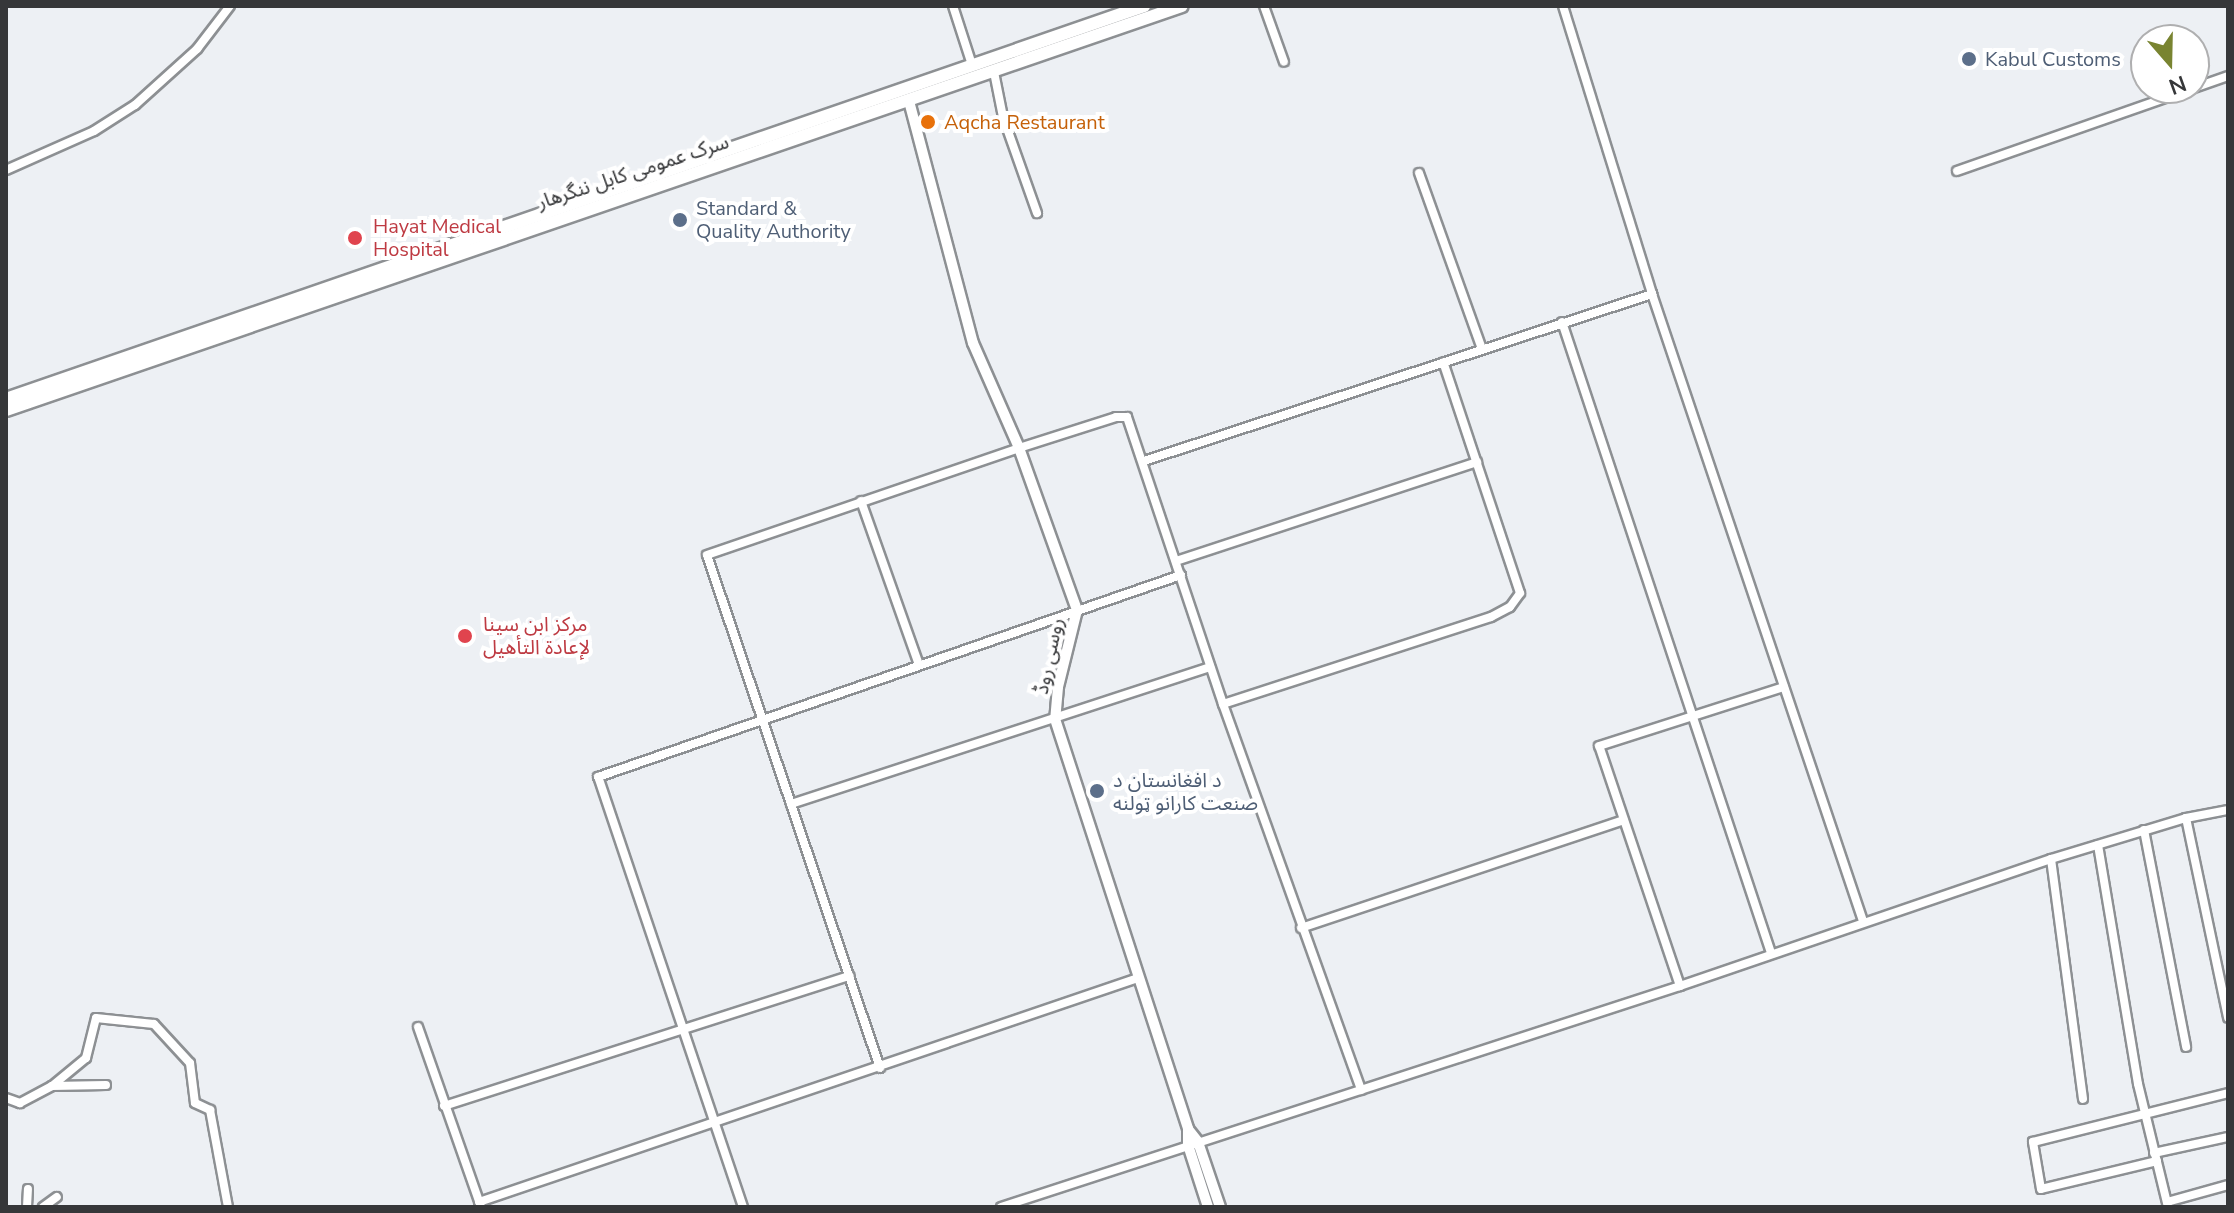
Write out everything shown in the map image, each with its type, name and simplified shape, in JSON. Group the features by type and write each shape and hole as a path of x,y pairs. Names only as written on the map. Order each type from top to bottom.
{"highway":[{"name":"سرک عمومی کابل ننگرهار","path":"6,399 135,360 318,297 972,65 1147,10 1182,6"},
{"name":"سرک عمومی کابل ننگرهار","path":"442,254 994,72 1147,10"},
{"name":"سرک عمومی کابل ننگرهار","path":"6,410 135,360"}],"main road":[{"name":"روسی روڈ","path":"909,101 973,343 1019,448 1077,610 1058,687 1055,719 1188,1129 1220,1207"},
{"name":"روسی روڈ","path":"1193,1143 1208,1207"}],"street":[{"path":"6,170 94,131 135,105 197,49 230,6"},
{"path":"953,6 972,65"},
{"path":"1264,6 1284,62"},
{"path":"1563,6 1652,294 1863,921"},
{"path":"994,72 1003,117 1037,213"},
{"path":"1957,171 2228,76"},
{"path":"1419,173 1482,349"},
{"path":"1144,461 1652,294"},
{"path":"1562,322 1771,953"},
{"path":"1223,704 1491,617 1510,607 1520,593 1443,362"},
{"path":"880,1068 707,555 1019,448 1116,417 1127,417 1210,667 1361,1090"},
{"path":"1176,561 1477,462"},
{"path":"861,501 919,665"},
{"path":"743,1207 598,777 1181,575"},
{"path":"791,804 1210,667"},
{"path":"1680,986 1599,746 1784,687"},
{"path":"1001,1207 1680,986 2051,859 2186,818 2228,810"},
{"path":"2186,818 2228,1018"},
{"path":"1301,928 1623,820"},
{"path":"2144,830 2186,1047"},
{"path":"2098,845 2145,1114 2167,1205 2228,1185"},
{"path":"2051,859 2083,1099"},
{"path":"444,1106 850,976"},
{"path":"418,1027 480,1205 1138,978"},
{"path":"6,1098 20,1103 52,1086 86,1058 96,1018 154,1024 190,1063 195,1103 210,1110 228,1207"},
{"path":"52,1086 106,1085"},
{"path":"2228,1093 2033,1142 2041,1189 2228,1137"},
{"path":"27,1207 28,1189"},
{"path":"43,1207 57,1197"}],"place":[{"name":"Kabul Customs","path":"1969,59"},
{"name":"Aqcha Restaurant","path":"928,122"},
{"name":"Standard & Quality Authority","path":"680,220"},
{"name":"Hayat Medical Hospital","path":"355,238"},
{"name":"مركز ابن سينا لإعادة التأهيل","path":"465,636"},
{"name":"د افغانستان د صنعت کارانو ټولنه","path":"1097,791"}]}
